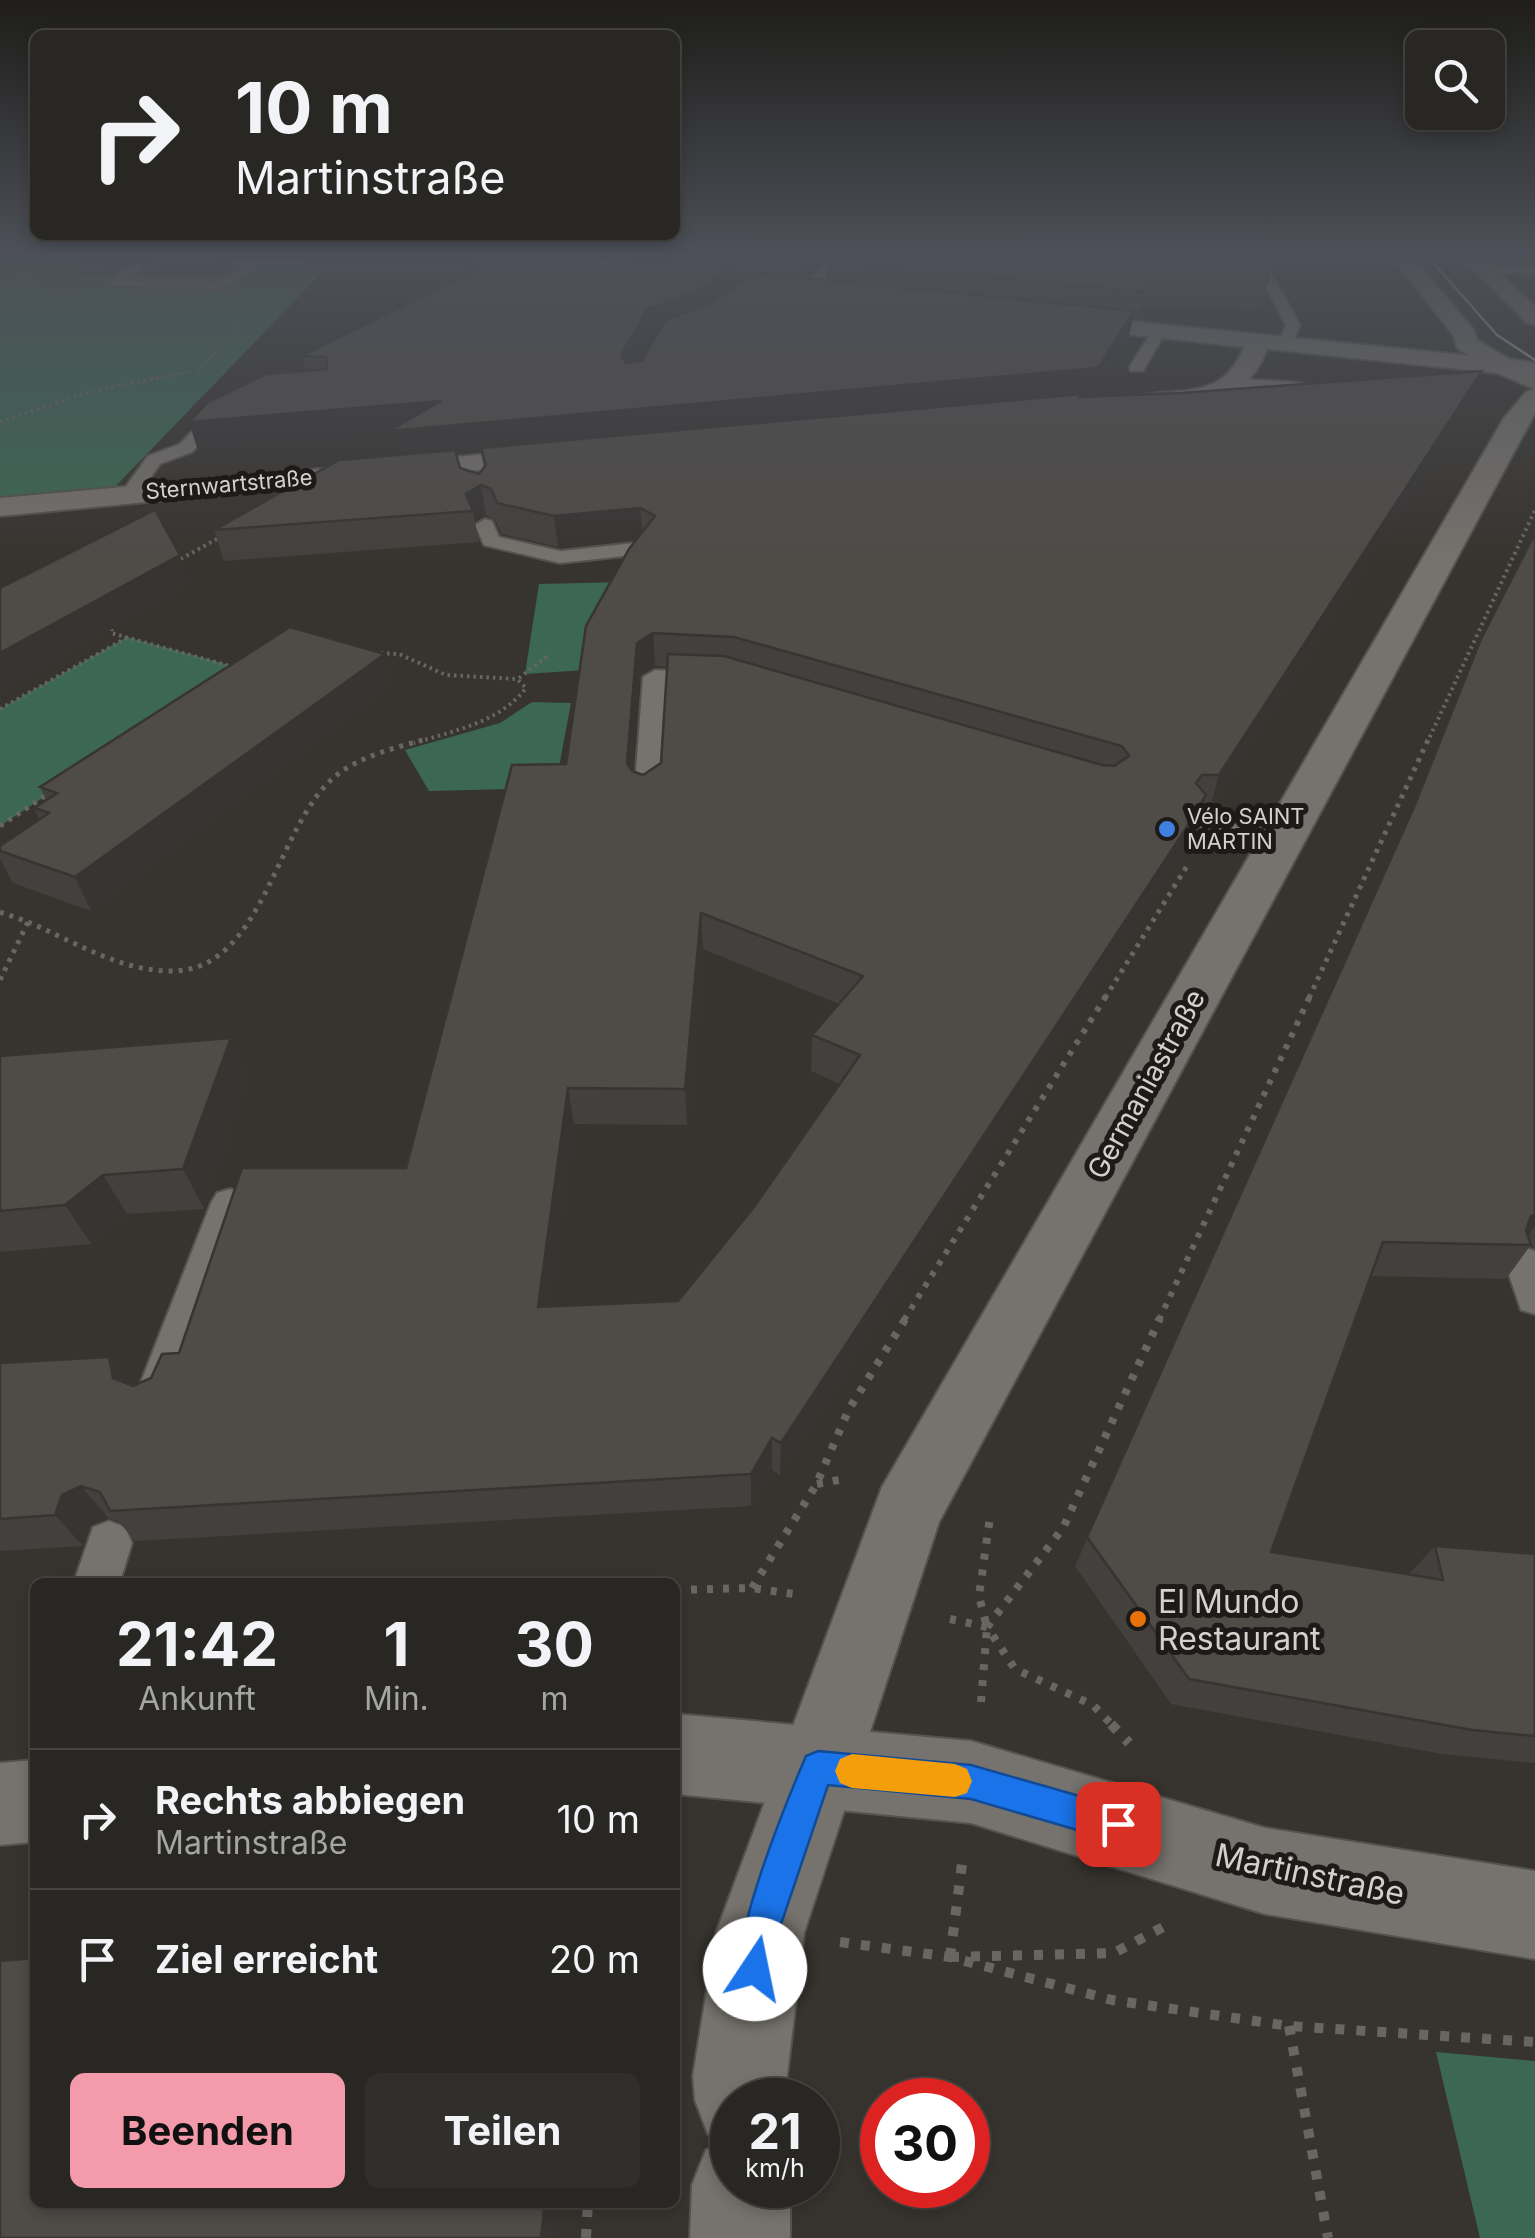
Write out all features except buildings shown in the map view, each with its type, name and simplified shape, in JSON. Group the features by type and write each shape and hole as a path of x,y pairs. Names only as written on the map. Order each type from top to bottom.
{"street":[{"path":"1110,407 1200,395 1234,384 1261,355"},
{"path":"1406,355 1535,370"},
{"path":"1485,355 1504,366"},
{"name":"Germaniastraße","path":"740,2078 760,1933 907,1511 1530,403 1504,366"},
{"name":"Sternwartstraße","path":"0,507 131,492 470,471 585,454"},
{"name":"Martinstraße","path":"680,1754 971,1782 1264,1871 1535,1915"},
{"path":"740,2208 740,2238"}],"lane":[{"path":"1138,368 1145,355"},
{"path":"1234,384 1268,389 1320,384"},
{"path":"131,492 154,460 186,448 230,401 242,398"},
{"path":"485,525 491,541 547,556 642,548"},
{"path":"648,798 655,678 726,679 745,685"},
{"path":"1209,821 1280,842"},
{"path":"155,1398 230,1203"}],"path":[{"path":"186,384 212,355"},
{"path":"0,422 86,393 198,370"},
{"path":"987,1627 1063,1528 1535,510"},
{"path":"114,614 110,633 240,668 224,679"},
{"path":"0,709 127,638"},
{"path":"370,654 399,654 446,675 518,678 550,654"},
{"path":"0,912 152,972 182,972 211,962 232,945 295,828 334,777 363,757 507,708 526,688 518,678"},
{"path":"0,826 64,784"},
{"path":"752,1588 816,1484 848,1409 1209,821"},
{"path":"0,980 28,922"},
{"path":"984,1677 987,1627 979,1596 992,1505"},
{"path":"680,1590 752,1588 792,1594"},
{"path":"953,1620 987,1627 1015,1669 1093,1704 1116,1730"},
{"path":"950,1957 960,1886"},
{"path":"872,1946 950,1957 1112,2000 1289,2026 1535,2042"},
{"path":"950,1957 1114,1953"},
{"path":"1289,2026 1328,2238"},
{"path":"586,2238 588,2208"}],"green space":[{"path":"0,355 242,355 112,490 0,503"},
{"path":"627,582 585,670 525,674 539,584"},
{"path":"127,637 240,668 0,826 0,709"},
{"path":"532,702 571,703 555,788 429,791 405,750 500,723"},
{"path":"1436,2052 1535,2061 1535,2238 1480,2238"}],"tram line":[{"path":"1528,355 1535,360"}],"slow traffic":[{"path":"852,1771 955,1781"}],"place":[{"name":"Vélo SAINT MARTIN","path":"1167,829"},
{"name":"El Mundo Restaurant","path":"1138,1619"}],"route":[{"path":"755,1969 760,1933 818,1768 971,1782 1118,1824"}]}
